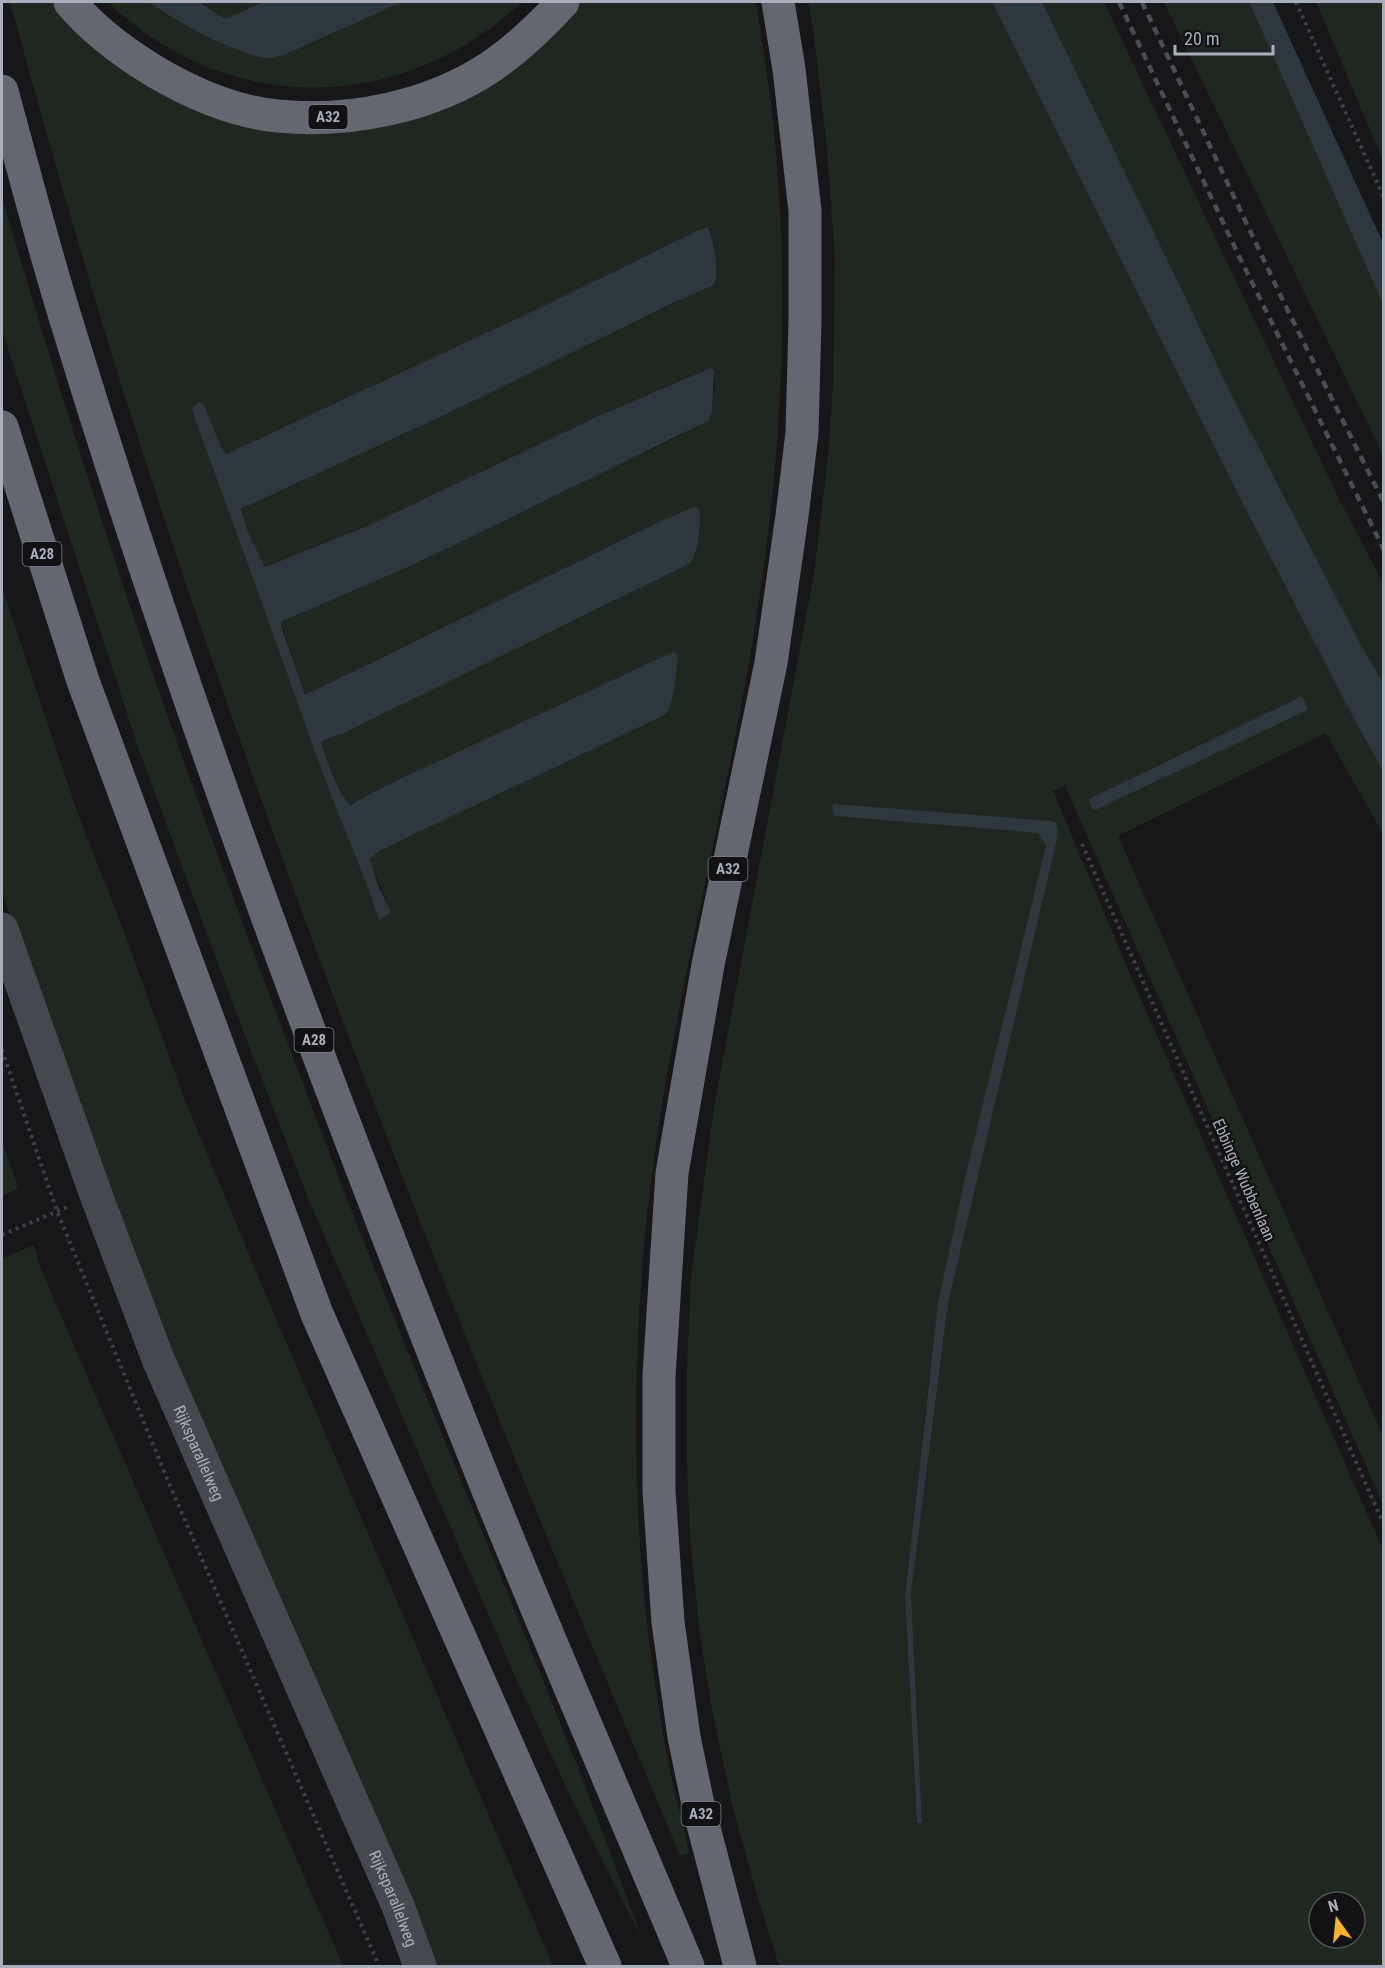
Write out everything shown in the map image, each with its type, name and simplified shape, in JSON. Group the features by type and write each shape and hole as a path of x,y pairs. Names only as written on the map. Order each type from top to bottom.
{"highway":[{"name":"A32","path":"70,2 84,19 126,53 177,84 229,105 277,116 323,117 382,111 434,96 490,67 539,28 563,2"},
{"name":"A32","path":"740,1966 699,1809 684,1737 670,1634 659,1491 659,1376 672,1173 708,965 771,663 792,516 801,433 805,321 805,211 789,69 778,2"},
{"name":"A28","path":"2,91 66,320 132,527 278,943 488,1489 688,1966"},
{"name":"A28","path":"2,427 83,681 317,1314 605,1966"}],"street":[{"name":"Rijksparallelweg","path":"2,929 96,1195 158,1359 393,1895 420,1966"}],"path":[{"path":"1296,2 1383,198"},
{"name":"Ebbinge Wubbenlaan","path":"1082,844 1383,1525"},
{"path":"2,1050 57,1211 168,1481 379,1966"},
{"path":"2,1235 96,1195"}],"shaded area":[{"path":"10,2 55,2 132,72 366,123 574,2 756,2 773,122 781,242 781,361 774,481 746,681 665,1084 644,1247 637,1357 636,1468 648,1633 665,1743 689,1853 680,1856 526,1486 381,1121 311,937 181,568 120,381","holes":["709,227 717,264 714,285 451,412 241,509 248,532 265,567 367,526 596,417 709,368 715,382 711,418 677,437 491,525 415,564 281,622 305,695 661,521 693,507 699,508 696,554 689,564 344,733 321,742 337,783 350,805 387,785 676,653 665,715 379,851 369,859 391,912 379,919 371,892 323,773 258,587 192,410 226,454"]},
{"path":"108,2 149,2 160,11 230,46 270,59 402,2 522,2 474,39 423,66 369,82 315,88 260,82 206,66 155,40"},
{"path":"149,2 199,2 225,19 263,2 402,2 282,56 272,58 246,53 228,46 173,18"},
{"path":"199,2 263,2 225,19"},
{"path":"808,2 992,2 1243,504 1383,771 1383,834 1326,733 1118,836 1383,1436 1383,1504 1065,786 1053,791 1132,979 1383,1550 1383,1966 779,1966 755,1888 732,1804 713,1714 699,1629 690,1537 687,1367 691,1277 714,1107 814,574 828,456 833,385 835,260 827,148","holes":["1029,832 1058,835 948,1304 911,1593 922,1823 917,1823 905,1595 929,1377 1046,846 1038,834"]},
{"path":"992,2 1042,2 1229,390 1383,683 1383,771 1243,504"},
{"path":"1042,2 1104,2 1339,499 1383,583 1383,683 1229,390"},
{"path":"1164,2 1249,2 1383,304 1383,455"},
{"path":"1249,2 1273,2 1383,243 1383,304"},
{"path":"1316,2 1383,2 1383,160"},
{"path":"2,198 110,545 217,854 375,1271 569,1746 641,1937 575,1806 517,1681 308,1198 139,750 2,330"},
{"path":"708,227 716,256 714,285 451,412 241,509 248,532 265,567 367,526 596,417 710,368 714,370 712,413 708,421 415,564 281,622 305,695 661,521 693,507 699,508 697,547 693,560 689,564 344,733 321,742 337,783 350,805 387,785 673,652 678,657 673,695 665,715 379,851 370,859 378,885 391,912 379,920 322,771 192,408 199,402 203,403 226,454"},
{"path":"2,587 79,817 120,921 186,1103 553,1966 434,1966 158,1320 52,1040 2,891"},
{"path":"1302,696 1307,707 1306,711 1095,810 1092,809 1089,799"},
{"path":"832,805 1052,821 1056,823 1058,835 948,1304 911,1593 922,1823 917,1823 905,1595 938,1303 967,1169 1046,846 1038,834 1029,832 834,816"},
{"path":"2,1141 18,1188 2,1196"},
{"path":"34,1245 40,1267 343,1966 2,1966 2,1259"}],"railway":[{"path":"1119,2 1237,252 1384,550"},
{"path":"1142,2 1287,309 1384,503"}]}
